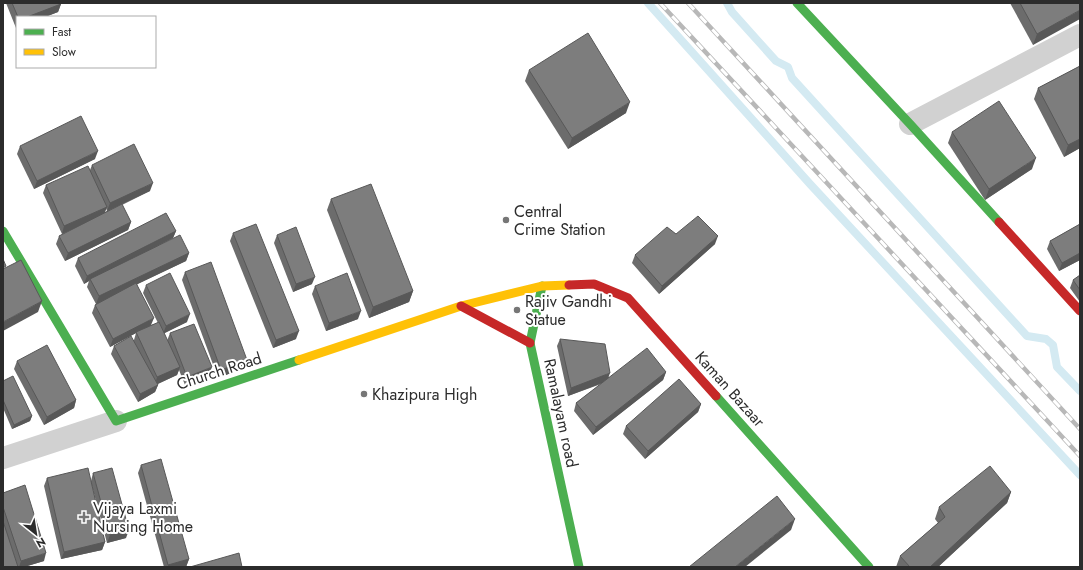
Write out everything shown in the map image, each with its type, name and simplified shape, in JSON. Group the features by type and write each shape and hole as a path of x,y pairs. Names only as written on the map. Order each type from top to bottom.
{"street":[{"path":"797,3 910,124 1080,311"},
{"path":"910,124 1080,35"},
{"path":"3,231 116,421 3,458"},
{"name":"Kaman Bazaar","path":"542,286 594,284 628,298 869,567"},
{"path":"530,343 542,286"},
{"name":"Church Road","path":"116,421 461,306 542,286"},
{"name":"Ramalayam road","path":"461,306 530,343 579,567"}],"building":[{"path":"12,3 61,3 30,16 18,16"},
{"path":"1020,3 1080,3 1080,10 1037,34"},
{"path":"588,33 630,102 572,138 529,70"},
{"path":"1080,66 1080,139 1068,145 1038,88"},
{"path":"999,101 1036,158 989,189 952,132"},
{"path":"81,116 98,151 37,181 20,146"},
{"path":"134,144 153,183 110,203 92,165"},
{"path":"88,166 107,207 64,226 46,185"},
{"path":"371,184 413,291 373,307 331,199"},
{"path":"122,204 131,222 68,253 59,236"},
{"path":"166,213 176,231 87,276 78,258"},
{"path":"698,216 718,236 662,286 635,255 667,227 676,234"},
{"path":"256,224 299,331 276,340 233,233"},
{"path":"1080,224 1080,253 1062,263 1050,241"},
{"path":"296,227 315,277 296,284 277,235"},
{"path":"180,235 189,253 99,296 90,279"},
{"path":"3,259 6,266 3,268"},
{"path":"21,260 42,301 3,322 3,269"},
{"path":"211,262 247,360 221,370 185,272"},
{"path":"170,273 190,314 166,326 146,285"},
{"path":"347,273 361,311 329,323 315,286"},
{"path":"1080,275 1080,290 1073,280"},
{"path":"136,283 154,318 113,339 95,305"},
{"path":"159,322 180,367 157,377 136,332"},
{"path":"194,324 212,367 187,377 170,333"},
{"path":"131,336 158,385 140,394 114,346"},
{"path":"560,339 605,344 610,373 571,388"},
{"path":"47,345 76,400 47,417 17,361"},
{"path":"647,348 666,372 596,427 576,403"},
{"path":"13,376 32,416 14,425 3,400 3,381"},
{"path":"679,379 701,404 648,451 626,426"},
{"path":"161,459 189,559 168,565 141,465"},
{"path":"990,466 1011,492 930,567 910,567 900,556 945,517 939,507"},
{"path":"88,468 105,542 64,552 47,478"},
{"path":"112,468 129,530 110,535 93,473"},
{"path":"25,485 46,553 21,561 3,507 3,493"},
{"path":"777,496 795,519 735,567 689,567"},
{"path":"3,521 18,567 3,567"},
{"path":"239,553 242,567 190,567"}],"waterway":[{"path":"648,3 810,184 1080,475"},
{"path":"727,3 732,12 776,61 788,67 792,78 1027,336 1046,339 1053,345 1057,367 1080,391"}],"railway":[{"path":"660,3 1080,456"},
{"path":"688,3 1080,429"}],"traffic: fast":[{"path":"797,3 999,222"},
{"path":"3,231 116,421 299,360"},
{"path":"542,286 530,343 579,567"},
{"path":"716,396 869,567"}],"traffic: slow":[{"path":"299,360 461,306 542,286 569,285"}],"traffic: jam":[{"path":"999,222 1080,311"},
{"path":"569,285 594,284 628,298 716,396"},
{"path":"461,306 530,343"}],"place":[{"name":"Central Crime Station","path":"506,220"},
{"name":"Rajiv Gandhi Statue","path":"517,310"},
{"name":"Khazipura High","path":"364,394"},
{"name":"Vijaya Laxmi Nursing Home","path":"84,517"}]}
